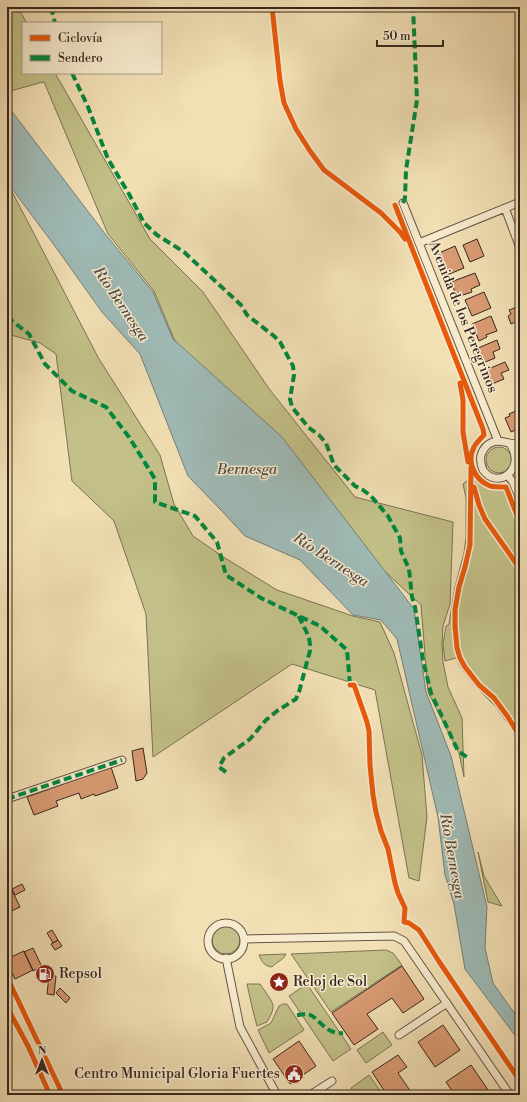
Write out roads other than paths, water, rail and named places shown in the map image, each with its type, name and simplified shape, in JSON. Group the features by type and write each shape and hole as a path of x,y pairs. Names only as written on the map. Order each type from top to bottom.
{"main road":[{"path":"7,994 56,1095"}],"street":[{"path":"419,243 520,202"},
{"name":"Avenida de los Peregrinos","path":"403,203 498,441"},
{"path":"505,208 520,248"},
{"path":"510,444 519,461 516,468 508,476 502,478 495,478 484,471 480,458 486,446 492,442 498,441 510,444 520,443"},
{"path":"508,476 513,482 520,500"},
{"path":"7,799 122,760"},
{"path":"226,923 238,927 242,932 244,939 243,946 239,953 233,957 226,958 214,954 210,950 208,944 208,937 214,927 226,923"},
{"path":"244,939 394,936 404,941 509,1095"},
{"path":"226,958 240,1027 277,1095"},
{"path":"399,1035 447,1003"},
{"path":"310,1095 332,1081"}],"water":[{"name":"Bernesga","path":"7,105 106,235 153,292 173,339 282,437 414,609 426,692 451,756 487,907 485,948 493,983 520,1021 520,1042 465,969 454,904 445,875 438,817 397,639 381,620 353,615 300,560 245,536 188,476 140,354 102,312 7,182"}],"place":[{"name":"Repsol","path":"45,974"},
{"name":"Reloj de Sol","path":"279,982"},
{"name":"Centro Municipal Gloria Fuertes","path":"294,1074"}],"water label":[{"name":"Río Bernesga","path":"121,304"},
{"name":"Río Bernesga","path":"331,560"},
{"name":"Río Bernesga","path":"452,856"}]}
